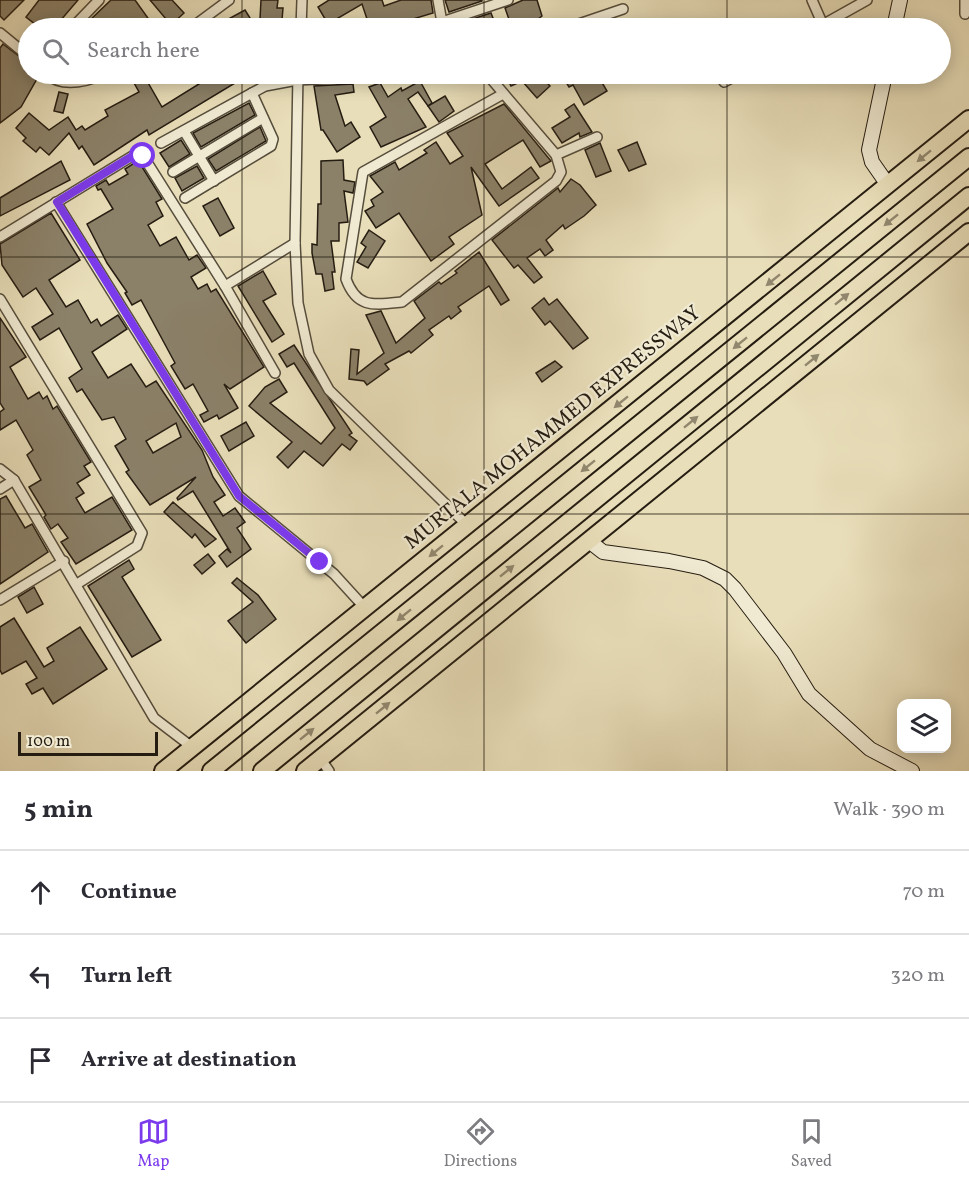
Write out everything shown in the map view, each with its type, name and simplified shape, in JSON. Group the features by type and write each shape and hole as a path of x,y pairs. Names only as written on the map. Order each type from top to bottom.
{"highway":[{"name":"MURTALA MOHAMMED EXPRESSWAY","path":"163,771 968,120"},
{"path":"211,771 969,157"},
{"path":"262,771 969,196"},
{"path":"305,771 325,765 589,541 969,232"}],"street":[{"path":"81,18 98,0"},
{"path":"205,18 229,0"},
{"path":"301,18 302,0"},
{"path":"438,0 442,18"},
{"path":"461,18 508,0"},
{"path":"812,0 817,18"},
{"path":"836,18 867,0"},
{"path":"896,18 900,0"},
{"path":"965,0 965,14"},
{"path":"596,18 623,9"},
{"path":"0,33 18,48"},
{"path":"161,143 272,84"},
{"path":"298,84 295,243 302,328 309,354 329,390 468,526"},
{"path":"495,84 556,155 561,172 556,181 402,302 371,305 359,300 351,291 346,279 363,172 368,167 503,94"},
{"path":"883,84 869,150 872,162 888,185"},
{"path":"185,198 271,146 273,139 252,93"},
{"path":"173,172 263,118"},
{"path":"184,131 214,181"},
{"path":"556,155 597,136"},
{"path":"0,237 134,155 143,156 225,286 275,373"},
{"path":"57,202 239,496 334,574 365,608"},
{"path":"225,286 295,243"},
{"path":"0,298 142,533 137,546 77,584"},
{"path":"0,470 14,480 64,561 154,718 192,747"},
{"path":"0,489 14,480"},
{"path":"589,541 603,552 692,566 725,579 784,653 809,693 870,749 912,771"},
{"path":"0,600 64,561"}],"building":[{"path":"0,0 24,0 4,20 0,16"},
{"path":"39,0 78,0 63,18 26,17"},
{"path":"111,0 135,0 148,18 92,18"},
{"path":"150,0 172,0 184,13 179,18 165,18"},
{"path":"261,0 278,0 277,8 283,8 282,18 260,18"},
{"path":"329,0 382,0 384,6 401,0 431,0 433,13 416,18 367,18 362,4 338,18 324,18 318,7"},
{"path":"445,0 482,0 482,1 449,12"},
{"path":"523,0 537,0 542,16 539,18 508,18 505,8"},
{"path":"245,10 250,18 230,18"},
{"path":"491,13 493,18 476,18"},
{"path":"3,44 18,55 18,84 34,84 21,107 0,123 0,48"},
{"path":"135,84 149,84 162,107 199,84 233,84 149,135 147,130 94,165 82,146 79,149 69,133 49,155 40,147 36,152 23,141 26,138 16,128 29,113 49,130 68,117 76,130 82,126 85,130 108,116 105,110 139,92"},
{"path":"353,84 354,92 335,95 345,126 351,122 360,137 337,152 321,130 314,86"},
{"path":"381,84 388,97 401,88 402,91 415,84 422,84 432,103 428,106 418,92 408,99 426,127 381,147 370,127 386,117 369,87"},
{"path":"525,84 548,84 550,86 537,98"},
{"path":"567,84 603,84 607,91 584,105 573,85 569,87"},
{"path":"59,92 68,94 63,113 54,111"},
{"path":"445,96 454,111 439,122 428,106"},
{"path":"249,103 255,115 201,147 193,133"},
{"path":"504,104 551,161 540,167 523,140 485,164 502,189 531,167 539,178 499,206 471,167 482,215 449,237 454,244 431,261 399,213 376,228 365,211 374,206 371,200 383,192 370,176 395,162 399,170 427,153 424,150 436,142 450,164 463,156 447,133"},
{"path":"574,104 592,132 580,137 579,133 562,143 552,128 570,117 565,110"},
{"path":"260,127 266,141 216,171 208,159"},
{"path":"181,140 190,154 169,167 160,153"},
{"path":"637,142 646,164 629,171 618,150"},
{"path":"600,143 611,171 596,177 585,150"},
{"path":"343,160 344,180 355,182 353,193 344,191 348,222 339,223 339,241 331,241 335,272 332,272 334,289 325,291 322,274 316,274 312,253 312,244 317,245 318,204 321,204 321,161"},
{"path":"61,161 70,180 0,216 0,198"},
{"path":"139,162 162,199 156,202 163,216 148,225 160,246 176,237 189,260 197,255 206,268 191,277 198,289 207,284 211,292 216,289 264,367 230,389 224,384 238,408 219,419 217,415 204,422 200,415 208,411 193,384 185,389 171,366 175,363 141,300 132,305 125,293 127,292 107,263 87,224 113,209 101,189 98,190 96,186 106,180 109,185 128,174 125,169"},
{"path":"197,166 204,178 182,191 175,178"},
{"path":"571,179 580,185 596,205 565,229 563,225 546,240 553,250 545,256 540,249 527,258 542,277 534,283 518,265 514,268 492,240 558,188 560,192"},
{"path":"218,198 234,228 220,236 203,206"},
{"path":"51,213 80,260 49,280 66,307 78,300 91,323 97,319 101,326 118,315 127,329 92,352 108,378 131,364 146,387 156,381 202,450 213,477 225,495 214,502 223,516 235,508 245,522 237,528 251,549 227,567 219,556 227,549 231,553 193,491 178,500 177,498 196,477 150,505 126,472 129,470 115,446 126,439 114,417 102,420 82,389 77,392 69,378 82,369 59,328 40,340 32,327 53,314 36,288 23,297 2,265 0,244","holes":["176,423 181,437 153,453 146,441"]},
{"path":"369,230 385,241 368,268 357,262 366,247 361,243"},
{"path":"479,252 509,300 501,305 489,286 458,307 461,311 451,319 449,316 429,330 433,335 411,353 409,351 385,364 389,369 367,385 364,381 349,379 351,349 359,350 357,374 384,353 366,315 381,311 396,343 425,318 414,301 439,282 441,284 457,273 455,271"},
{"path":"263,271 276,294 263,301 284,334 272,342 238,286"},
{"path":"544,298 549,305 557,299 588,338 573,349 550,321 545,325 532,308"},
{"path":"0,318 26,357 10,367 28,399 39,392 43,399 47,396 53,409 57,406 91,462 84,466 90,475 77,483 84,493 76,498 85,513 112,497 132,530 76,564 61,542 68,538 58,524 51,529 44,517 46,515 29,487 41,480 27,455 33,450 16,420 0,430 0,412 4,409 0,403"},
{"path":"294,345 352,433 349,435 357,441 350,450 342,444 323,466 304,451 288,468 277,457 292,442 249,406 265,387 279,379 287,392 270,403 321,444 335,428 294,363 287,367 279,354"},
{"path":"555,361 562,367 542,382 536,373"},
{"path":"246,422 254,436 229,451 221,436"},
{"path":"6,496 25,528 32,524 48,552 0,584 0,499"},
{"path":"173,502 216,539 205,547 195,534 192,538 164,512"},
{"path":"208,554 215,563 202,574 194,565"},
{"path":"129,560 134,569 122,577 161,640 132,657 88,586"},
{"path":"237,578 258,595 276,619 246,643 228,621 253,602 232,583"},
{"path":"34,587 43,604 27,613 18,597"},
{"path":"14,618 44,667 54,661 47,648 80,627 107,669 53,704 43,688 32,694 26,684 37,678 26,661 2,674 0,670 0,627"}],"route":[{"path":"143,156 134,155 57,202 239,496 320,562"}]}
